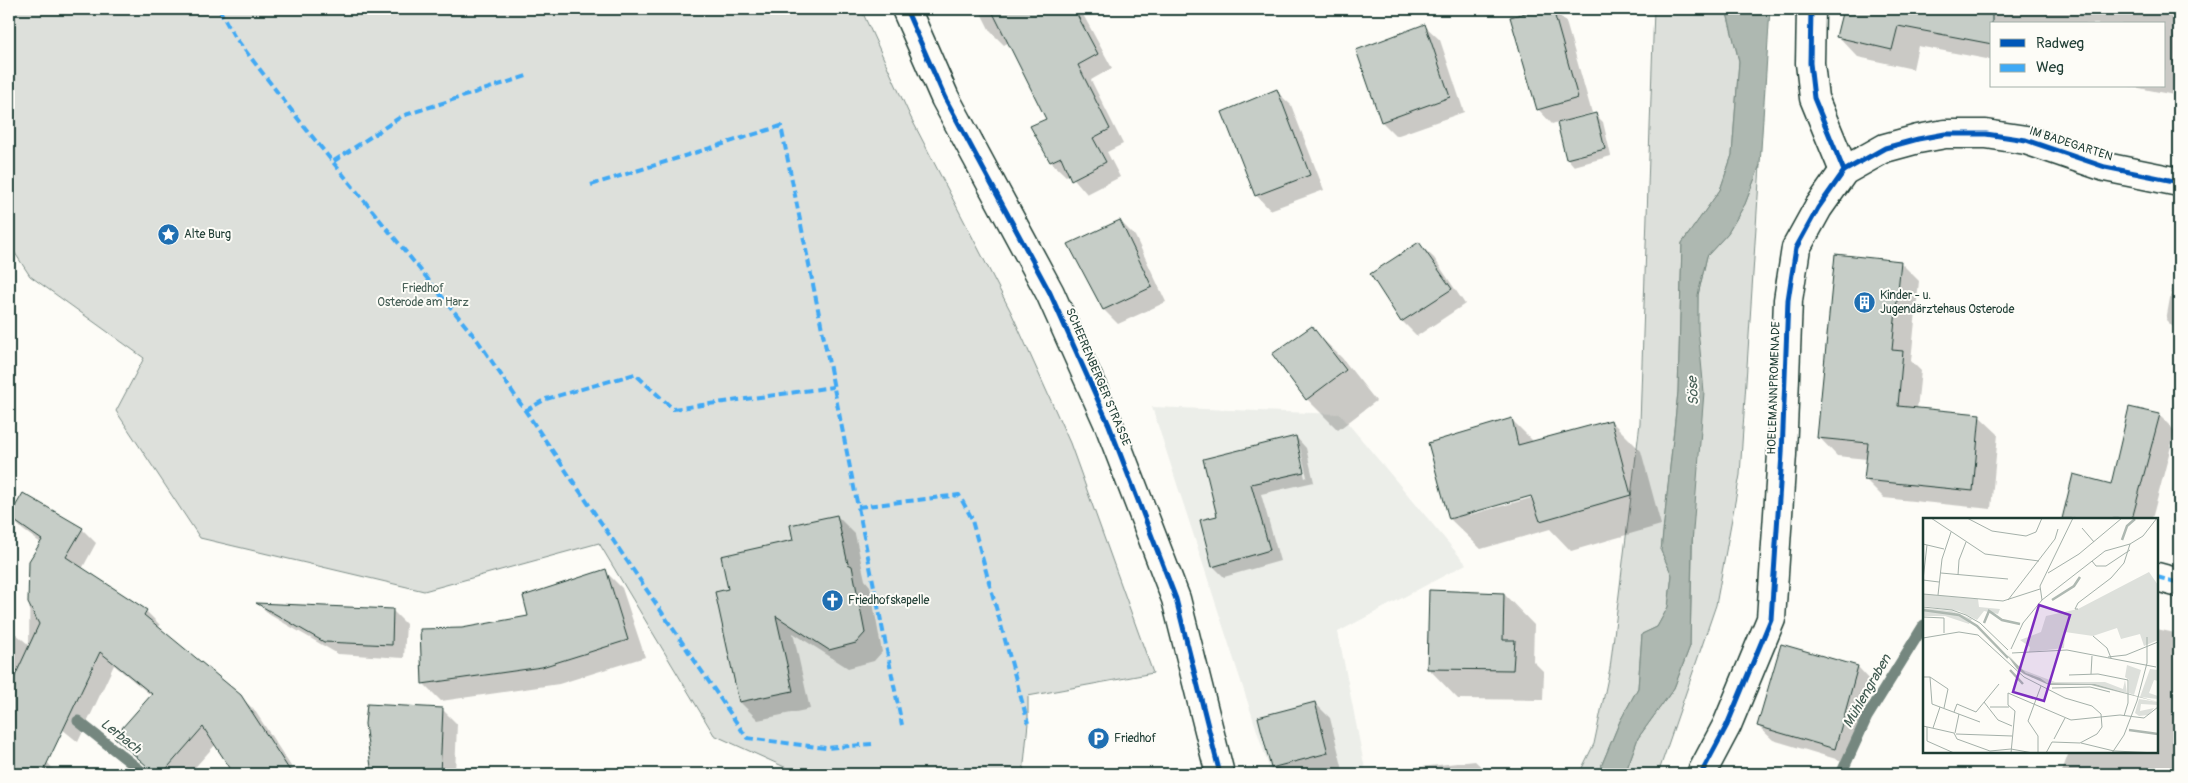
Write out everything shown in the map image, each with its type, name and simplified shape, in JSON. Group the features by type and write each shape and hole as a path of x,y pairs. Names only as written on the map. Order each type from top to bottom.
{"street":[{"name":"SCHEERENBERGER STRASSE","path":"906,9 945,98 1050,293 1109,425 1176,599 1220,774"},
{"path":"1811,9 1810,63 1814,98 1844,171"},
{"name":"IM BADEGARTEN","path":"1844,171 1886,148 1918,139 1945,134 1986,134 2026,140 2104,167 2179,182"},
{"name":"HOELEMANNPROMENADE","path":"1701,774 1727,725 1771,620 1782,454 1788,300 1796,248 1818,208 1844,171"},
{"path":"2158,577 2179,583"}],"shaded area":[{"path":"1152,407 1340,414 1466,564 1338,632 1366,774 1271,774"}],"green space":[{"name":"Friedhof Osterode am Harz","path":"9,9 861,9 911,118 1011,312 1070,443 1153,673 1028,696 1028,723 1023,774 800,774 714,735 599,543 424,591 200,538 116,411 144,358 30,276 9,244"},
{"path":"1654,9 1726,9 1739,61 1732,155 1720,190 1682,243 1678,392 1661,551 1672,575 1668,607 1657,627 1642,634 1638,688 1620,721 1598,774 1579,774 1594,744 1610,668 1640,423"},
{"path":"1760,165 1740,475 1716,605 1658,774 1625,774 1638,738 1674,688 1690,646 1698,295 1707,256 1728,233 1745,204"}],"water":[{"name":"Söse","path":"1726,9 1770,9 1760,165 1745,204 1728,233 1707,256 1698,295 1698,329 1704,392 1692,543 1690,646 1674,688 1638,738 1625,774 1598,774 1620,721 1638,688 1642,634 1657,627 1668,607 1672,575 1661,551 1678,392 1682,243 1720,190 1732,155 1739,61"}],"building":[{"path":"991,9 1074,9 1098,54 1078,65 1110,129 1093,138 1106,162 1071,180 1061,157 1050,162 1030,126 1046,119"},
{"path":"1541,9 1553,9 1578,98 1537,110 1510,17"},
{"path":"1843,9 1992,9 1990,44 1898,26 1892,50 1836,37"},
{"path":"1425,24 1450,97 1381,122 1356,50"},
{"path":"1277,89 1310,175 1255,196 1222,112"},
{"path":"1596,113 1605,149 1566,159 1557,123"},
{"path":"1120,220 1152,287 1103,310 1068,244"},
{"path":"1419,242 1452,289 1401,322 1370,274"},
{"path":"1835,254 1901,261 1892,350 1903,351 1898,406 1980,414 1973,491 1864,480 1868,443 1817,438"},
{"path":"1312,326 1346,370 1306,400 1272,354"},
{"path":"2129,407 2160,414 2132,518 2062,518 2073,474 2111,484"},
{"path":"1512,418 1518,445 1611,420 1631,495 1540,521 1531,496 1449,519 1428,443"},
{"path":"1296,436 1304,472 1251,484 1270,550 1212,567 1200,520 1217,516 1203,459"},
{"path":"23,493 83,528 66,557 147,610 144,615 241,695 292,774 234,774 203,727 162,774 156,774 114,737 152,694 100,652 42,774 9,774 9,689 39,624 28,603 29,561 42,540 9,517"},
{"path":"837,515 848,564 852,566 865,633 856,643 829,650 776,616 793,691 739,702 715,592 728,589 721,556 793,540 790,525"},
{"path":"606,569 628,640 542,667 422,684 420,629 462,628 528,616 523,596"},
{"path":"1429,590 1504,593 1503,640 1515,640 1513,670 1427,669"},
{"path":"256,603 393,609 392,645 324,642"},
{"path":"1781,644 1858,666 1835,749 1757,726"},
{"path":"1315,702 1328,753 1271,768 1258,717"},
{"path":"367,704 443,708 440,774 372,774 365,724"}],"waterway":[{"name":"Mühlengraben","path":"1841,774 1867,717 1923,627"},
{"name":"Lerbach","path":"78,721 145,774"}],"marked path":[{"path":"219,9 234,36 302,124 478,341 747,738 826,748 872,744"},
{"path":"334,161 402,116 530,75"},
{"path":"591,185 781,126 902,725"},
{"path":"525,411 546,399 635,374 673,409 833,387"},
{"path":"858,507 959,495 971,517 1028,723"},
{"path":"2158,577 2179,583"}],"cycle path":[{"path":"906,9 945,98 1050,293 1109,425 1176,599 1220,774"},
{"path":"1811,9 1810,63 1814,98 1844,171"},
{"path":"1701,774 1727,725 1771,619 1782,454 1788,300 1796,248 1818,208 1844,171 1885,148 1918,139 1945,134 1986,134 2026,140 2105,167 2179,182"}],"place":[{"name":"Alte Burg","path":"168,234"},
{"name":"Kinder - u. Jugendärztehaus Osterode","path":"1864,302"},
{"name":"Friedhofskapelle","path":"832,600"},
{"name":"Friedhof","path":"1098,738"}]}
